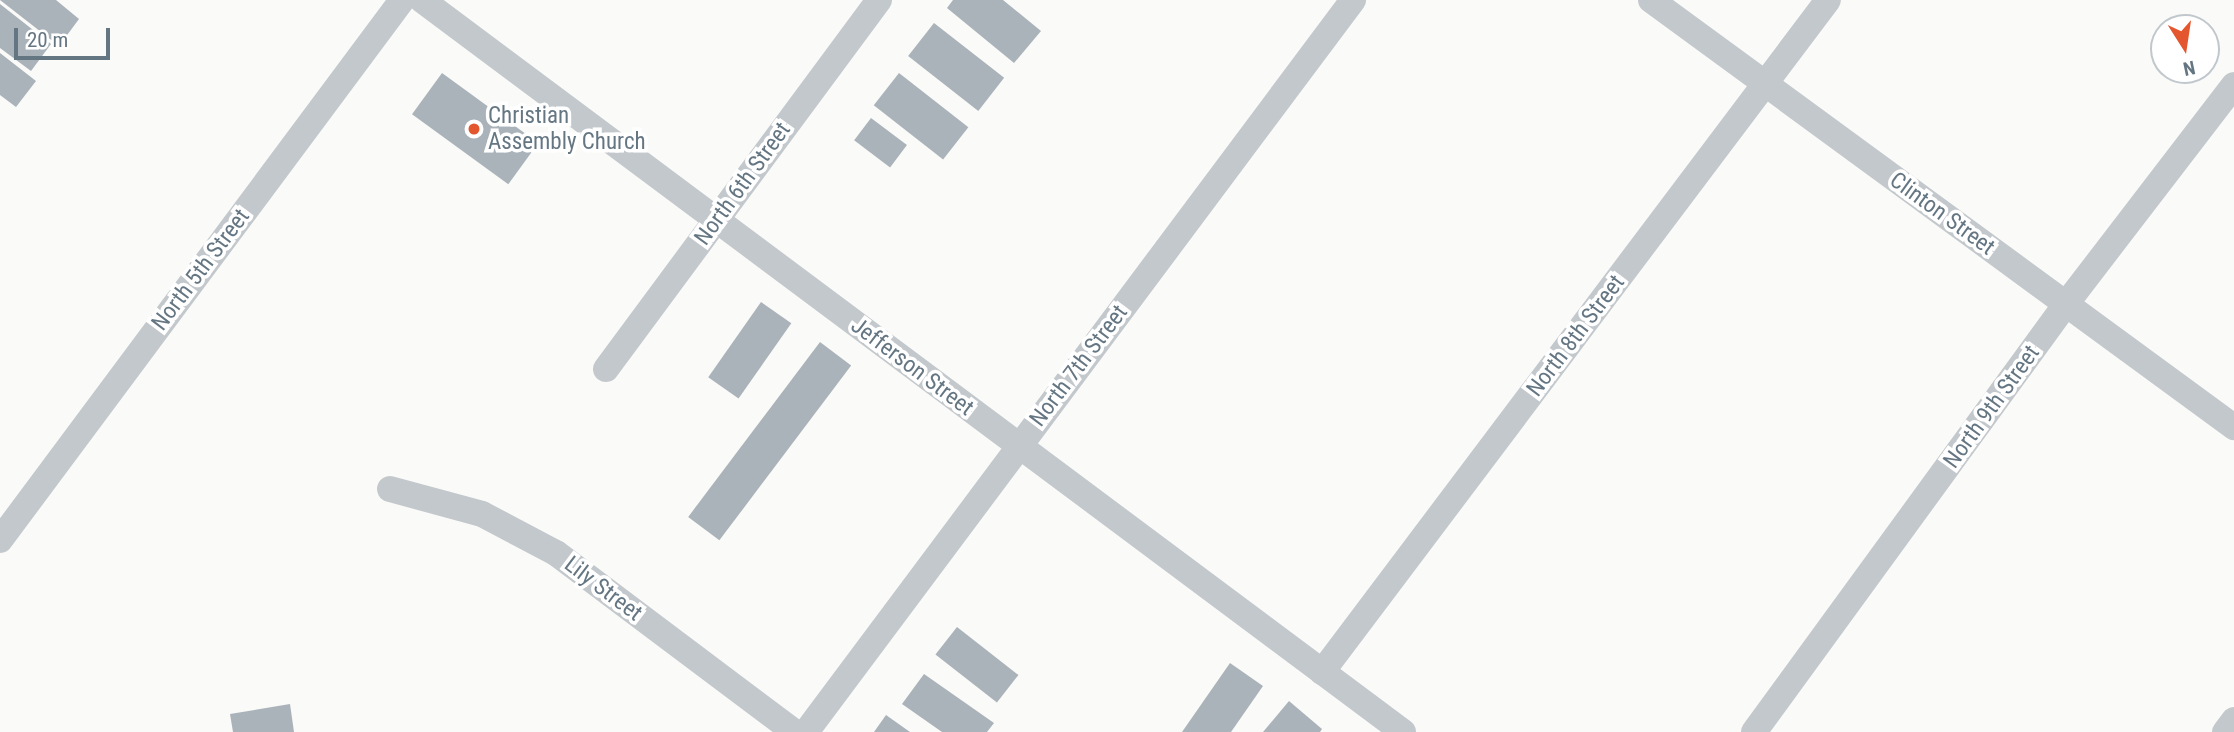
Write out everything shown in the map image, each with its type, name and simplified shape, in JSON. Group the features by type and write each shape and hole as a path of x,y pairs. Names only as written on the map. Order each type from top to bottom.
{"street":[{"name":"North 5th Street","path":"0,540 402,0"},
{"name":"Jefferson Street","path":"422,0 1404,732"},
{"name":"North 6th Street","path":"606,369 879,0"},
{"name":"North 7th Street","path":"806,732 1353,0"},
{"name":"Clinton Street","path":"1651,0 2234,427"},
{"name":"North 8th Street","path":"1322,672 1828,0"},
{"name":"North 9th Street","path":"1754,732 2066,304 2234,85"},
{"name":"Lily Street","path":"390,489 482,514 556,553 794,732"},
{"path":"2225,732 2234,720"}],"building":[{"path":"0,0 56,0 79,19 59,46"},
{"path":"953,0 1003,0 1041,31 1014,63 947,8"},
{"path":"0,4 51,44 31,71 0,48"},
{"path":"934,23 1004,78 978,111 908,56"},
{"path":"0,53 36,81 16,107 0,95"},
{"name":"Christian Assembly Church","path":"442,73 538,143 508,184 412,114"},
{"path":"899,73 968,127 943,159 874,105"},
{"path":"871,118 907,145 890,167 854,140"},
{"path":"761,302 791,323 739,399 708,377"},
{"path":"820,342 851,365 719,540 688,517"},
{"path":"957,627 1018,675 997,703 935,655"},
{"path":"1230,663 1263,686 1231,732 1182,732"},
{"path":"924,674 994,723 987,732 942,732 902,704"},
{"path":"1289,701 1322,729 1320,732 1263,732"},
{"path":"290,704 294,732 233,732 230,714"},
{"path":"886,715 910,732 874,732"}],"place":[{"name":"Christian Assembly Church","path":"474,129"}]}
